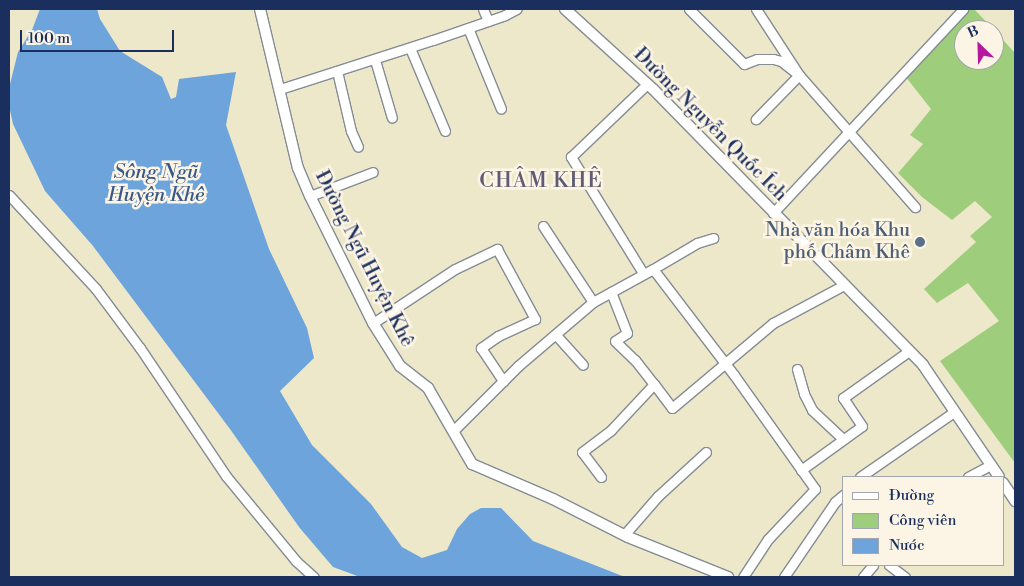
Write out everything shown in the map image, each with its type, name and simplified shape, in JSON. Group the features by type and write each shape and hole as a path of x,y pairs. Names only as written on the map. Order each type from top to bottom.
{"street":[{"name":"Đường Ngũ Huyện Khê","path":"260,9 298,168 310,196 373,323 400,366 428,388 472,464 553,499 624,535 728,577"},
{"path":"483,9 488,21"},
{"path":"280,89 375,60 517,9"},
{"name":"Đường Nguyễn Quốc Ích","path":"564,9 646,84 923,365 998,476"},
{"path":"689,9 744,64 758,59 773,59 781,61 799,75"},
{"path":"756,9 799,75 915,207"},
{"path":"773,213 963,9"},
{"path":"468,28 501,109"},
{"path":"410,48 445,131"},
{"path":"375,60 392,118"},
{"path":"338,71 351,131 358,147"},
{"path":"756,119 799,75"},
{"path":"643,273 571,157 646,84"},
{"path":"310,196 373,172"},
{"path":"9,195 96,289 140,348 226,476 296,561 314,577"},
{"path":"543,226 592,302"},
{"path":"453,431 503,381 592,302 697,243 713,238"},
{"path":"373,323 455,269 497,249 534,320 498,336 481,348 503,381"},
{"path":"653,269 725,363 815,489 768,540 743,577"},
{"path":"611,292 627,333 615,341 635,360 672,408 773,323 844,285"},
{"path":"556,335 583,365"},
{"path":"801,470 862,426 843,398 909,351"},
{"path":"797,369 804,394 812,410 843,439"},
{"path":"601,477 582,452 611,430 654,384"},
{"path":"861,476 954,412"},
{"path":"624,535 658,496 706,452"},
{"path":"970,476 991,465"},
{"path":"1004,484 1015,501"},
{"path":"784,577 842,496"},
{"path":"296,561 305,577"},
{"path":"863,577 872,566"},
{"path":"890,566 905,577"}],"green space":[{"path":"966,9 974,9 984,20 956,20"},
{"path":"954,22 954,70 1004,70 1004,41 1015,53 1015,463 940,361 999,321 968,283 937,303 924,289 976,242 970,236 992,217 975,201 952,220 922,197 898,173 923,144 910,135 931,109 905,76"}],"water":[{"name":"Sông Ngũ Huyện Khê","path":"40,9 97,9 100,19 120,51 162,77 171,99 176,97 179,79 236,72 226,125 269,249 307,328 314,358 280,391 312,445 371,504 402,547 422,558 447,550 457,529 470,514 481,508 501,508 533,541 625,577 360,577 333,567 299,527 230,429 93,246 45,191 13,124 9,106 9,88 18,52 32,30"}],"place":[{"name":"Nhà văn hóa Khu phố Châm Khê","path":"920,242"}],"district":[{"name":"CHÂM KHÊ","path":"541,181"}]}
